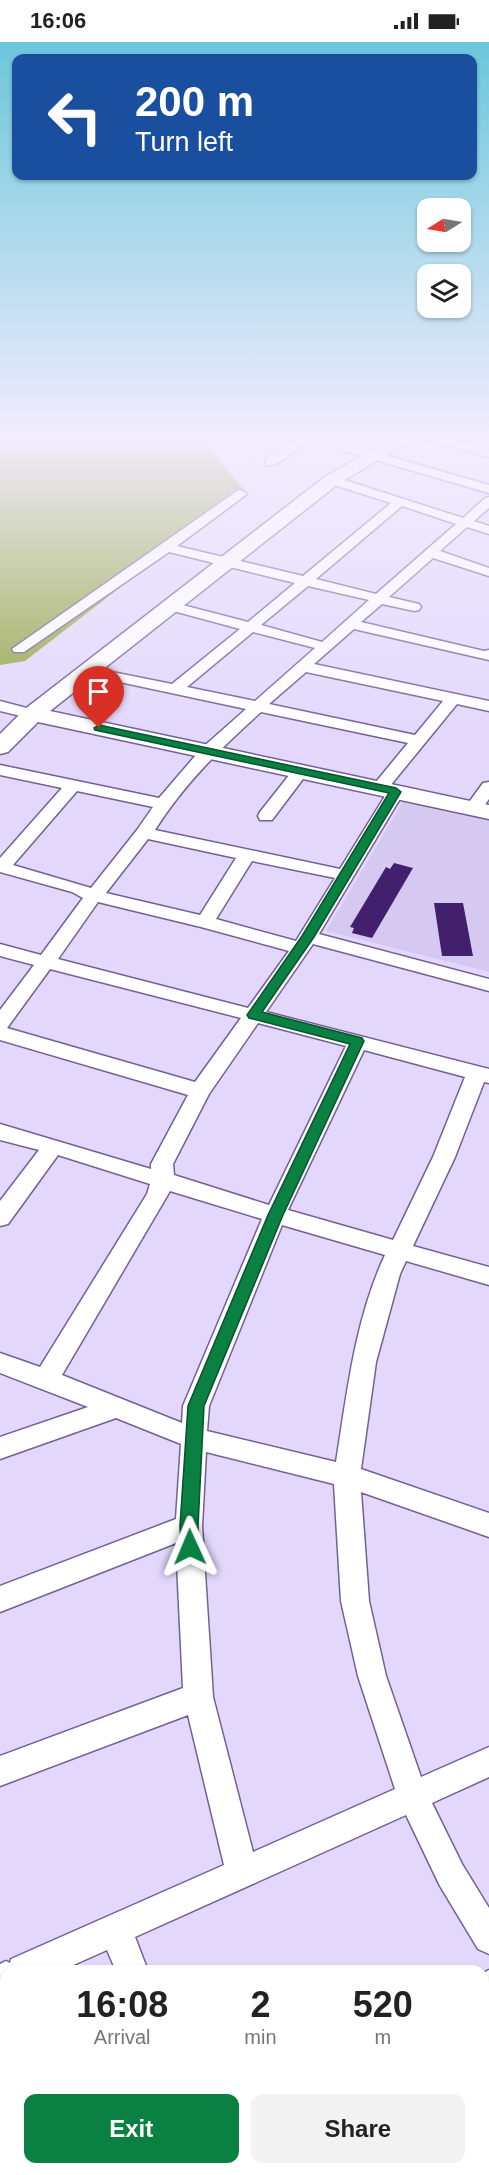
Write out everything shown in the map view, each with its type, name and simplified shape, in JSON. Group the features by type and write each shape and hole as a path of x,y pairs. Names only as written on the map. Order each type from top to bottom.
{"main road":[{"path":"0,747 33,714 260,537"},
{"path":"33,714 481,810"}],"street":[{"path":"19,649 100,595 179,537"},
{"path":"176,689 358,537"},
{"path":"0,1024 94,896 144,834 163,804 208,752 449,537"},
{"path":"164,547 414,607"},
{"path":"433,553 489,572"},
{"path":"171,606 326,647"},
{"path":"352,624 488,655"},
{"path":"305,667 489,706"},
{"path":"87,671 418,740"},
{"path":"46,1379 158,1195 163,1179 162,1164 200,1091 304,943 418,740 453,699"},
{"path":"0,706 33,714"},
{"path":"0,770 163,804"},
{"path":"266,816 300,772"},
{"path":"73,785 1,867 78,888 94,896 489,985"},
{"path":"481,810 489,787"},
{"path":"144,834 344,875"},
{"path":"204,922 246,856"},
{"path":"0,950 483,1074 388,1274 364,1362 347,1476 355,1601 372,1677 413,1797 451,1875 489,1938"},
{"path":"0,1033 200,1091"},
{"path":"242,1872 198,1697 189,1526 196,1406 275,1215 358,1041"},
{"path":"0,1132 163,1179 275,1215 489,1276"},
{"path":"0,1218 53,1146"},
{"path":"0,1363 193,1437 347,1476 489,1525"},
{"path":"0,1448 117,1407"},
{"path":"0,1599 189,1526"},
{"path":"0,1772 198,1697"},
{"path":"36,1965 489,1762"},
{"path":"116,1930 130,1965"}],"shaded area":[{"path":"404,800 489,818 489,972 326,931"}],"green space":[{"path":"0,537 186,537 25,661 0,665"}],"building":[{"path":"394,863 413,868 372,938 352,933 354,928 350,927 386,867 390,869"},
{"path":"434,903 463,903 473,956 442,956"}],"route":[{"path":"99,728 396,792 308,937 254,1015 358,1041 275,1215 196,1406 189,1526 190,1547"}]}
